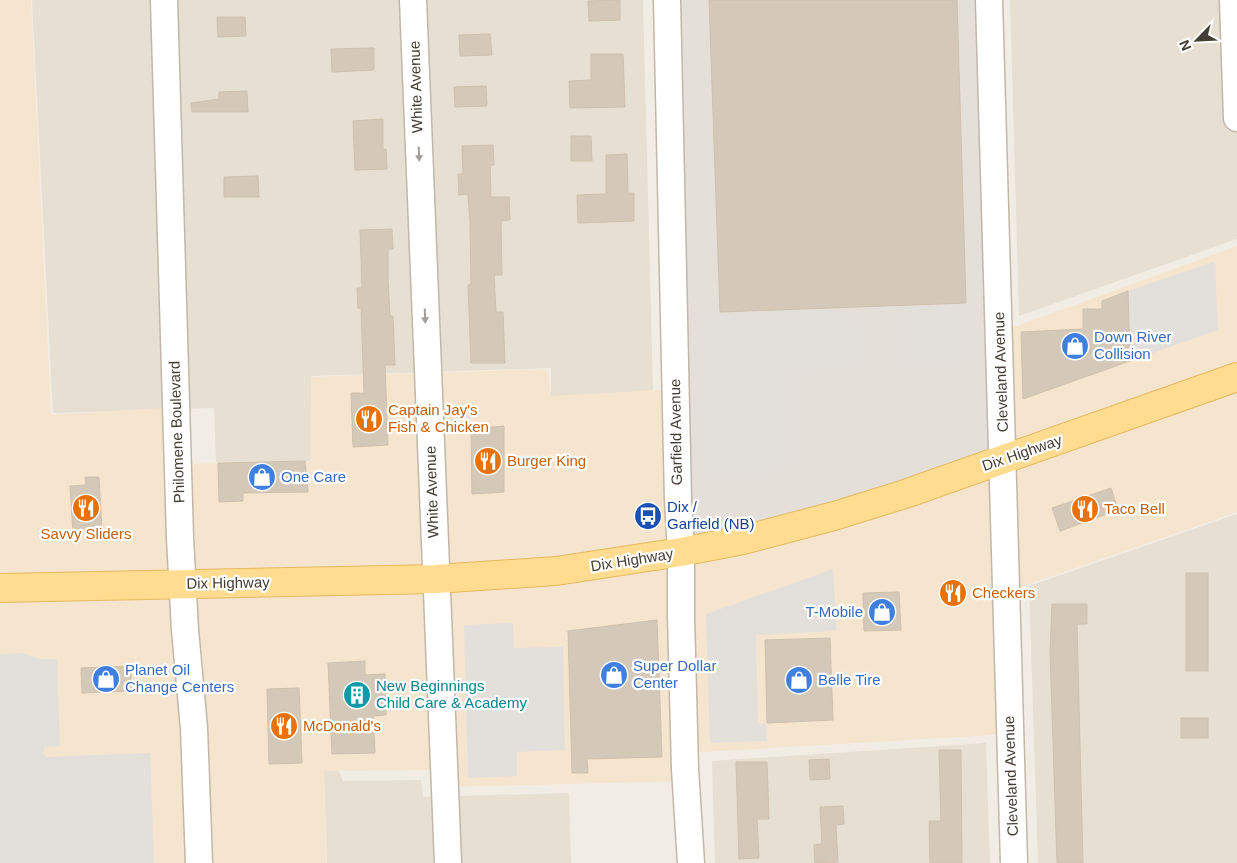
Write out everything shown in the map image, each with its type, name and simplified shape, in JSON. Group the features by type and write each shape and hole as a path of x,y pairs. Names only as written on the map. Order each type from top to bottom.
{"main road":[{"name":"Dix Highway","path":"0,588 436,579 556,572 681,552 743,540 834,516 1003,460 1237,377"}],"street":[{"name":"Philomene Boulevard","path":"164,0 183,584 194,728 199,863"},
{"name":"White Avenue","path":"413,0 448,863"},
{"name":"Garfield Avenue","path":"667,0 678,500 681,552 680,616 690,863"},
{"name":"Cleveland Avenue","path":"989,0 1014,863"},
{"path":"1234,0 1237,118"}],"shaded area":[{"path":"0,0 31,0 51,415 177,407 178,464 310,462 311,377 547,369 551,396 676,389 1000,332 1237,246 1237,512 1007,592 1010,734 685,753 686,781 445,787 444,770 324,771 326,863 0,863"},
{"path":"32,0 643,0 653,392 551,397 551,368 311,376 314,461 216,462 214,408 53,413"},
{"path":"667,0 988,0 1003,460 681,552"},
{"path":"1010,0 1237,0 1237,239 1019,316"},
{"path":"1213,262 1215,263 1218,330 1130,361 1128,291"},
{"path":"971,304 973,360 904,362 903,307"},
{"path":"862,312 863,366 793,369 796,459 781,467 735,480 729,479 725,472 706,475 702,378 704,377 704,372 701,372 699,316"},
{"path":"1237,514 1237,863 1038,863 1029,586"},
{"path":"833,569 837,631 756,635 758,723 766,724 767,741 710,743 706,614"},
{"path":"513,623 514,648 563,647 565,750 517,752 517,776 468,778 464,625"},
{"path":"21,653 40,659 57,659 60,746 45,747 43,753 46,757 150,753 154,863 0,863 0,654"},
{"path":"986,743 990,863 715,863 712,761"},
{"path":"338,769 343,781 421,780 423,797 569,793 571,863 327,863 324,770"}],"building":[{"path":"620,0 620,20 589,21 588,1"},
{"path":"709,0 957,0 966,303 720,312"},
{"path":"217,17 245,17 246,36 218,37"},
{"path":"490,34 492,55 460,56 459,35"},
{"path":"374,48 374,70 332,72 331,49"},
{"path":"591,54 623,54 625,107 570,108 569,81 591,80"},
{"path":"486,86 487,106 455,107 454,87"},
{"path":"247,91 248,112 192,112 191,103 219,99 219,92"},
{"path":"383,119 383,149 386,149 387,169 355,170 353,121"},
{"path":"571,136 591,136 592,161 571,161"},
{"path":"493,145 494,165 490,165 491,197 509,197 510,220 501,221 502,275 494,275 496,312 503,312 505,363 471,363 468,285 471,284 470,222 468,194 459,195 458,174 463,174 462,146"},
{"path":"627,154 628,193 634,193 634,221 578,223 577,195 606,194 606,155"},
{"path":"258,176 259,197 224,197 224,177"},
{"path":"392,229 393,249 388,249 388,280 390,316 393,316 395,365 385,365 388,445 353,447 351,393 364,393 361,308 358,308 357,288 362,288 360,230"},
{"name":"Down River Collision","path":"1128,291 1130,361 1023,399 1021,332 1083,329 1083,309 1102,309 1102,301"},
{"name":"Burger King","path":"504,426 504,492 472,494 471,429"},
{"name":"One Care","path":"305,461 308,492 243,493 243,501 219,502 218,463"},
{"name":"Savvy Sliders","path":"85,477 99,477 102,531 73,533 70,486 86,485"},
{"name":"Taco Bell","path":"1111,488 1118,510 1060,531 1052,508"},
{"path":"1186,573 1208,573 1208,671 1186,671"},
{"name":"T-Mobile","path":"899,592 901,630 864,631 863,593"},
{"path":"1052,604 1087,604 1087,624 1077,624 1083,863 1057,863 1050,652"},
{"name":"Super Dollar Center","path":"657,620 662,757 587,759 588,773 572,773 568,631"},
{"name":"Belle Tire","path":"830,638 833,720 767,723 765,640"},
{"name":"New Beginnings Child Care & Academy","path":"365,661 365,675 385,674 386,715 373,716 375,753 332,754 328,663"},
{"name":"Planet Oil Change Centers","path":"131,666 131,691 82,693 81,668"},
{"name":"McDonald's","path":"299,688 302,763 269,764 267,689"},
{"path":"1181,718 1208,718 1208,738 1181,738"},
{"path":"939,750 961,750 962,863 930,863 929,821 941,821"},
{"path":"829,759 830,779 810,780 809,760"},
{"path":"736,762 767,762 769,819 757,819 759,858 739,859"},
{"path":"843,806 844,824 836,825 838,862 815,863 814,845 822,844 820,807"}],"place":[{"name":"Down River Collision","path":"1075,346"},
{"name":"Captain Jay's Fish & Chicken","path":"369,419"},
{"name":"Burger King","path":"488,461"},
{"name":"One Care","path":"262,477"},
{"name":"Savvy Sliders","path":"86,508"},
{"name":"Taco Bell","path":"1085,509"},
{"name":"Dix / Garfield (NB)","path":"648,516"},
{"name":"Checkers","path":"953,593"},
{"name":"T-Mobile","path":"882,612"},
{"name":"Super Dollar Center","path":"614,675"},
{"name":"Planet Oil Change Centers","path":"106,679"},
{"name":"Belle Tire","path":"799,680"},
{"name":"New Beginnings Child Care & Academy","path":"357,695"},
{"name":"McDonald's","path":"284,726"}]}
